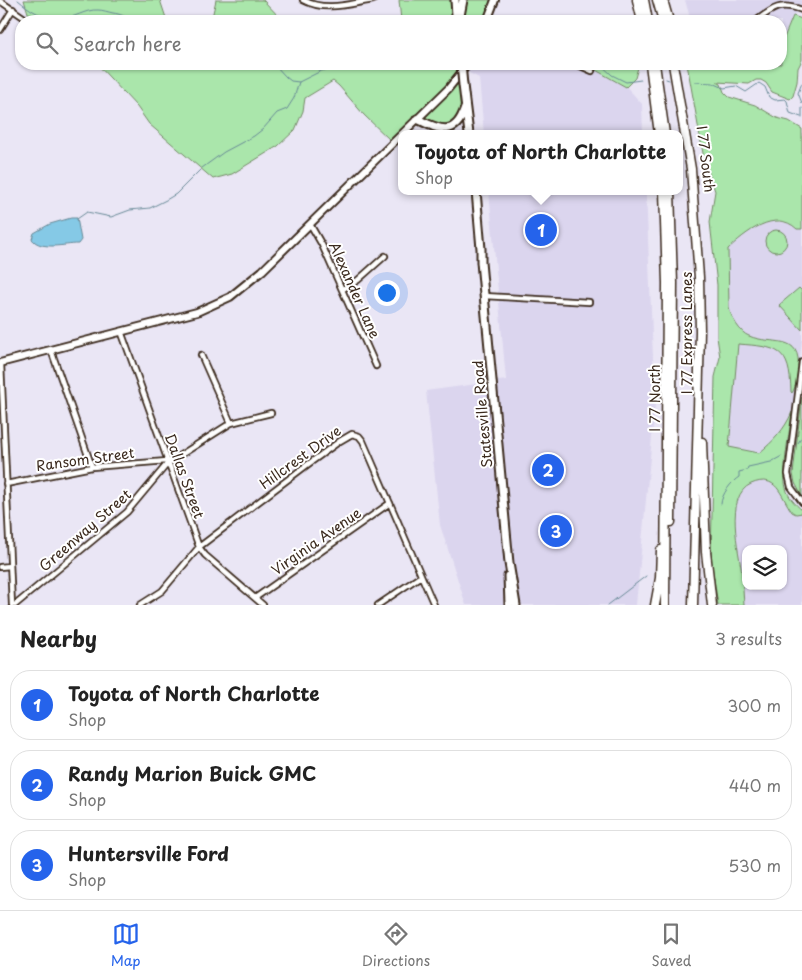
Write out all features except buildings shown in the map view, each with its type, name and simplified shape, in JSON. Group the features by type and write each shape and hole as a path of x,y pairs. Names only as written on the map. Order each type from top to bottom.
{"highway":[{"path":"637,0 641,15"},
{"path":"644,0 647,15"},
{"path":"657,0 661,15"},
{"path":"663,0 667,15"},
{"path":"651,70 658,130"},
{"path":"657,70 664,130"},
{"name":"I 77 Express Lanes","path":"674,70 691,169 699,276 694,605"},
{"name":"I 77 South","path":"679,70 692,142 701,222 704,303 702,442"},
{"name":"I 77 North","path":"664,195 667,284 665,605"},
{"name":"I 77 Express Lanes","path":"670,195 672,294 670,605"},
{"path":"698,605 702,442"},
{"path":"702,442 706,552 712,605"},
{"path":"655,605 660,578 665,486"}],"main road":[{"path":"455,0 457,15"},
{"path":"459,15 462,0"},
{"path":"489,15 494,0"},
{"path":"462,70 468,130"},
{"path":"407,130 463,70"},
{"path":"418,119 433,127 445,129 459,122 465,108"},
{"path":"418,119 425,127 431,130"},
{"path":"0,363 197,312 224,300 252,280 398,138"},
{"name":"Statesville Road","path":"474,195 509,563 516,605"},
{"name":"Statesville Road","path":"509,563 509,605"}],"street":[{"path":"303,0 318,6 330,7 373,0"},
{"path":"318,6 319,0"},
{"path":"0,1 21,15"},
{"path":"765,15 778,7 791,6 802,10"},
{"path":"0,30 13,9"},
{"name":"Alexander Lane","path":"310,224 317,233 376,366"},
{"path":"343,289 358,280 385,256"},
{"path":"484,296 589,302"},
{"name":"Dallas Street","path":"121,331 198,547 263,605"},
{"path":"50,350 92,467"},
{"path":"201,355 231,423"},
{"path":"802,362 788,474 791,487 802,502"},
{"path":"0,363 10,566 15,605"},
{"name":"Greenway Street","path":"15,605 126,512 167,462 231,423 271,413"},
{"name":"Hillcrest Drive","path":"140,605 162,590 198,547 306,465 352,434 359,436 363,441 434,605"},
{"name":"Ransom Street","path":"6,484 92,467 167,462"},
{"name":"Virginia Avenue","path":"255,598 390,503"},
{"path":"0,514 7,514"},
{"path":"0,566 10,566"},
{"path":"378,605 421,576"}],"shaded area":[{"path":"685,0 802,0 802,6 793,16 787,30 787,15 689,15"},
{"path":"464,70 597,70 624,84 642,104 643,130 484,130 479,78"},
{"path":"489,195 646,195 655,405 636,605 466,605 440,525 426,391 506,380"},
{"path":"769,221 791,223 797,229 802,229 802,341 784,475 788,494 802,510 802,605 729,605 728,249 747,231"}],"green space":[{"path":"24,0 160,0 165,15 31,15 28,13"},
{"path":"216,0 263,0 277,15 213,15"},
{"path":"399,0 450,0 451,15 400,15"},
{"path":"464,0 491,0 486,15 462,15"},
{"path":"793,16 802,19 802,60 798,68 793,96 790,99 772,92 766,83 761,80 756,80 749,84 717,82 721,84 724,92 729,97 755,105 777,118 789,121 802,129 802,229 797,229 788,223 779,221 770,222 752,230 728,249 729,308 736,324 742,332 749,336 784,342 790,345 795,350 798,358 797,379 792,393 788,366 779,353 763,347 738,344 729,447 759,453 778,435 792,412 785,461 785,481 788,494 802,510 802,513 796,514 792,512 777,487 767,481 751,484 743,490 735,512 735,525 744,605 718,605 711,559 715,377 720,357 717,337 717,285 710,222 715,191 704,159 688,70 787,70 787,30"},
{"path":"103,70 456,70 457,76 402,130 398,130 398,134 391,141 333,81 305,98 303,111 295,130 278,146 232,174 213,179 149,124 137,107"},
{"path":"596,70 637,70 635,78 626,87"},
{"path":"459,82 463,110 454,124 442,127 422,118"},
{"path":"776,230 784,233 787,241 784,249 776,252 768,249 765,241 768,233"},
{"path":"799,288 802,291 802,330 779,305"},
{"path":"802,397 802,496 795,483 793,474"}],"water":[{"path":"77,218 81,240 78,244 47,246 36,243 32,239 34,233 50,224"}],"waterway":[{"path":"18,0 42,15"},
{"path":"76,15 93,10 120,15"},
{"path":"280,70 291,81 299,82 325,70"},
{"path":"607,70 626,82 641,80"},
{"path":"77,219 87,212 111,217 130,210 150,208 176,194 202,168 224,152 254,136 277,113 287,109 294,98 299,82"},
{"path":"695,82 713,83 724,88 736,86 746,92 759,83 765,87 769,97 775,100 785,99 790,113 801,117"},
{"path":"802,83 798,93 802,103"},
{"path":"802,108 802,118"},
{"path":"798,443 802,437"},
{"path":"721,504 727,489 739,477 739,472 747,470 748,467 771,462 782,456"},
{"path":"608,605 646,576"}],"place":[{"name":"Toyota of North Charlotte","path":"541,230"},
{"name":"Randy Marion Buick GMC","path":"548,470"},
{"name":"Huntersville Ford","path":"556,531"}]}
